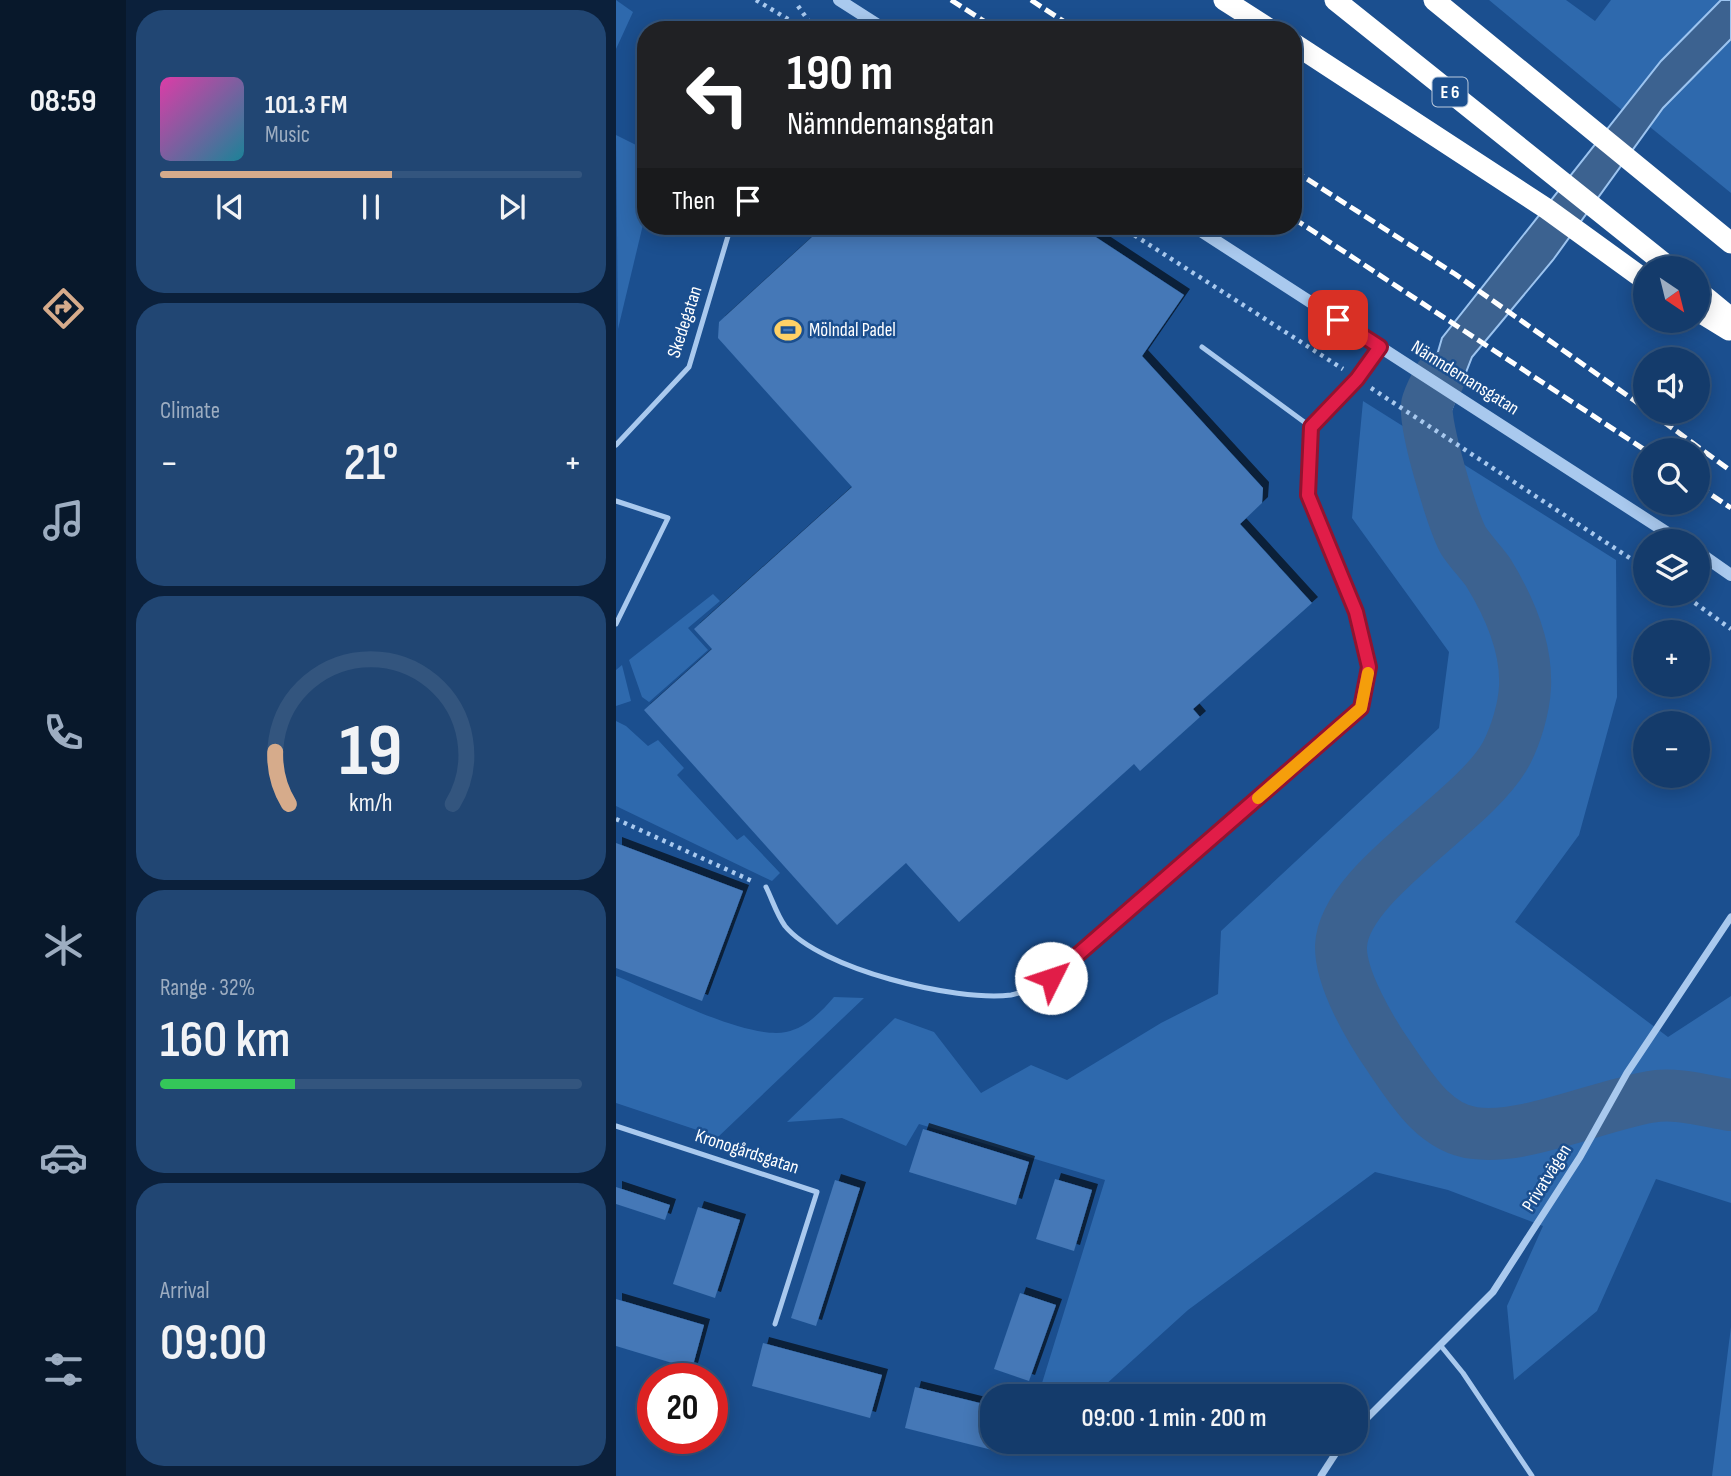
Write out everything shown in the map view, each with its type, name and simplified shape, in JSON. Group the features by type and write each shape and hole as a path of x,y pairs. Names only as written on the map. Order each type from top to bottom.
{"highway":[{"path":"1224,0 1257,21"},
{"name":"E 6","path":"1335,0 1655,256"},
{"path":"1434,0 1731,243"},
{"path":"1302,49 1547,209 1633,273"},
{"path":"1710,301 1731,318"},
{"path":"1710,318 1731,331"}],"street":[{"path":"839,0 872,21"},
{"name":"Nämndemansgatan","path":"1207,235 1662,529"},
{"path":"1710,560 1731,575"},
{"name":"Privatvägen","path":"1368,1417 1493,1292 1580,1157 1627,1073 1731,917"},
{"path":"1321,1476 1335,1454"}],"lane":[{"name":"Skedegatan","path":"616,445 689,367 728,235"},
{"path":"1202,347 1311,427"},
{"path":"765,887 785,925 814,951 892,981 963,994 1013,995 1051,978 1361,708 1369,667 1356,612 1308,495 1311,427 1357,379 1380,347"},
{"path":"616,501 668,518 616,624"},
{"name":"Kronogårdsgatan","path":"616,1126 817,1192 775,1324"},
{"path":"1441,1346 1463,1373 1516,1457 1532,1476"}],"path":[{"path":"756,0 789,20"},
{"path":"797,6 808,21"},
{"path":"1133,235 1633,560"},
{"path":"1699,606 1731,629"},
{"path":"616,819 765,887"}],"shaded area":[{"path":"616,0 633,12 616,49"},
{"path":"1489,0 1566,0 1595,21 1611,0 1721,0 1661,61 1623,111"},
{"path":"1721,0 1731,0 1731,39 1663,108 1553,260 1472,357 1436,449 1411,444 1442,338 1661,61"},
{"path":"1731,39 1731,193 1650,127 1663,108"},
{"path":"616,135 637,146 637,235 640,235 618,329"},
{"path":"1363,401 1616,560 1617,697 1579,835 1515,922 1668,1037 1731,996 1731,1203 1656,1179 1597,1311 1514,1380 1507,1306 1543,1226 1448,1190 1375,1172 1188,1310 1106,1384 1042,1384 1105,1180 919,1124 906,1146 842,1118 787,1122 895,1018 934,1032 981,1093 1031,1065 1067,1080 1161,1023 1218,994 1221,931 1439,728 1449,652 1352,518"},
{"path":"713,594 720,601 688,628 708,650 649,702 642,697 629,660"},
{"path":"622,665 631,701 616,706 616,670"},
{"path":"616,721 626,726 648,746 658,740 684,768 677,775 737,840 744,835 780,873 772,881 616,806"},
{"path":"616,976 725,1022 769,1033 786,1032 800,1027 818,1014 834,997 864,998 718,1137 616,1103"},
{"path":"1731,1327 1731,1476 1712,1476"}],"building":[{"path":"814,235 1093,235 1184,295 1142,356 1263,488 1262,503 1240,524 1312,603 1193,709 1200,717 1140,771 1134,764 959,922 906,863 837,925 644,710 712,649 694,629 852,487 718,338 719,322"},
{"path":"616,843 743,891 702,1001 616,968"},
{"path":"923,1129 1029,1162 1016,1205 909,1172"},
{"path":"1055,1179 1092,1190 1074,1251 1036,1239"},
{"path":"835,1180 860,1188 816,1326 791,1318"},
{"path":"616,1187 670,1205 665,1220 616,1204"},
{"path":"698,1207 740,1220 715,1298 673,1284"},
{"path":"1020,1293 1056,1305 1029,1381 994,1369"},
{"path":"616,1299 704,1325 694,1363 672,1363 616,1346"},
{"path":"763,1343 882,1375 870,1418 752,1386"},
{"path":"915,1387 980,1403 980,1447 905,1428"}],"waterway":[{"path":"1439,378 1427,405 1427,415 1440,472 1463,540 1488,572 1515,627 1525,672 1524,695 1510,747 1490,777 1386,872 1364,897 1348,922 1341,946 1351,989 1374,1034 1424,1105 1460,1130 1494,1134 1515,1132 1630,1101 1660,1096 1731,1105"}],"railway":[{"path":"951,0 984,21"},
{"path":"1031,0 1063,21"},
{"path":"1302,176 1455,274 1633,400"},
{"path":"1302,224 1633,442"},
{"path":"1667,424 1731,471"},
{"path":"1710,494 1731,508"}],"slow traffic":[{"path":"1258,798 1361,708 1368,673"}],"place":[{"name":"Mölndal Padel","path":"788,330"}],"route":[{"path":"1051,978 1361,708 1369,667 1356,612 1308,495 1311,427 1357,379 1380,347 1338,320"}]}
